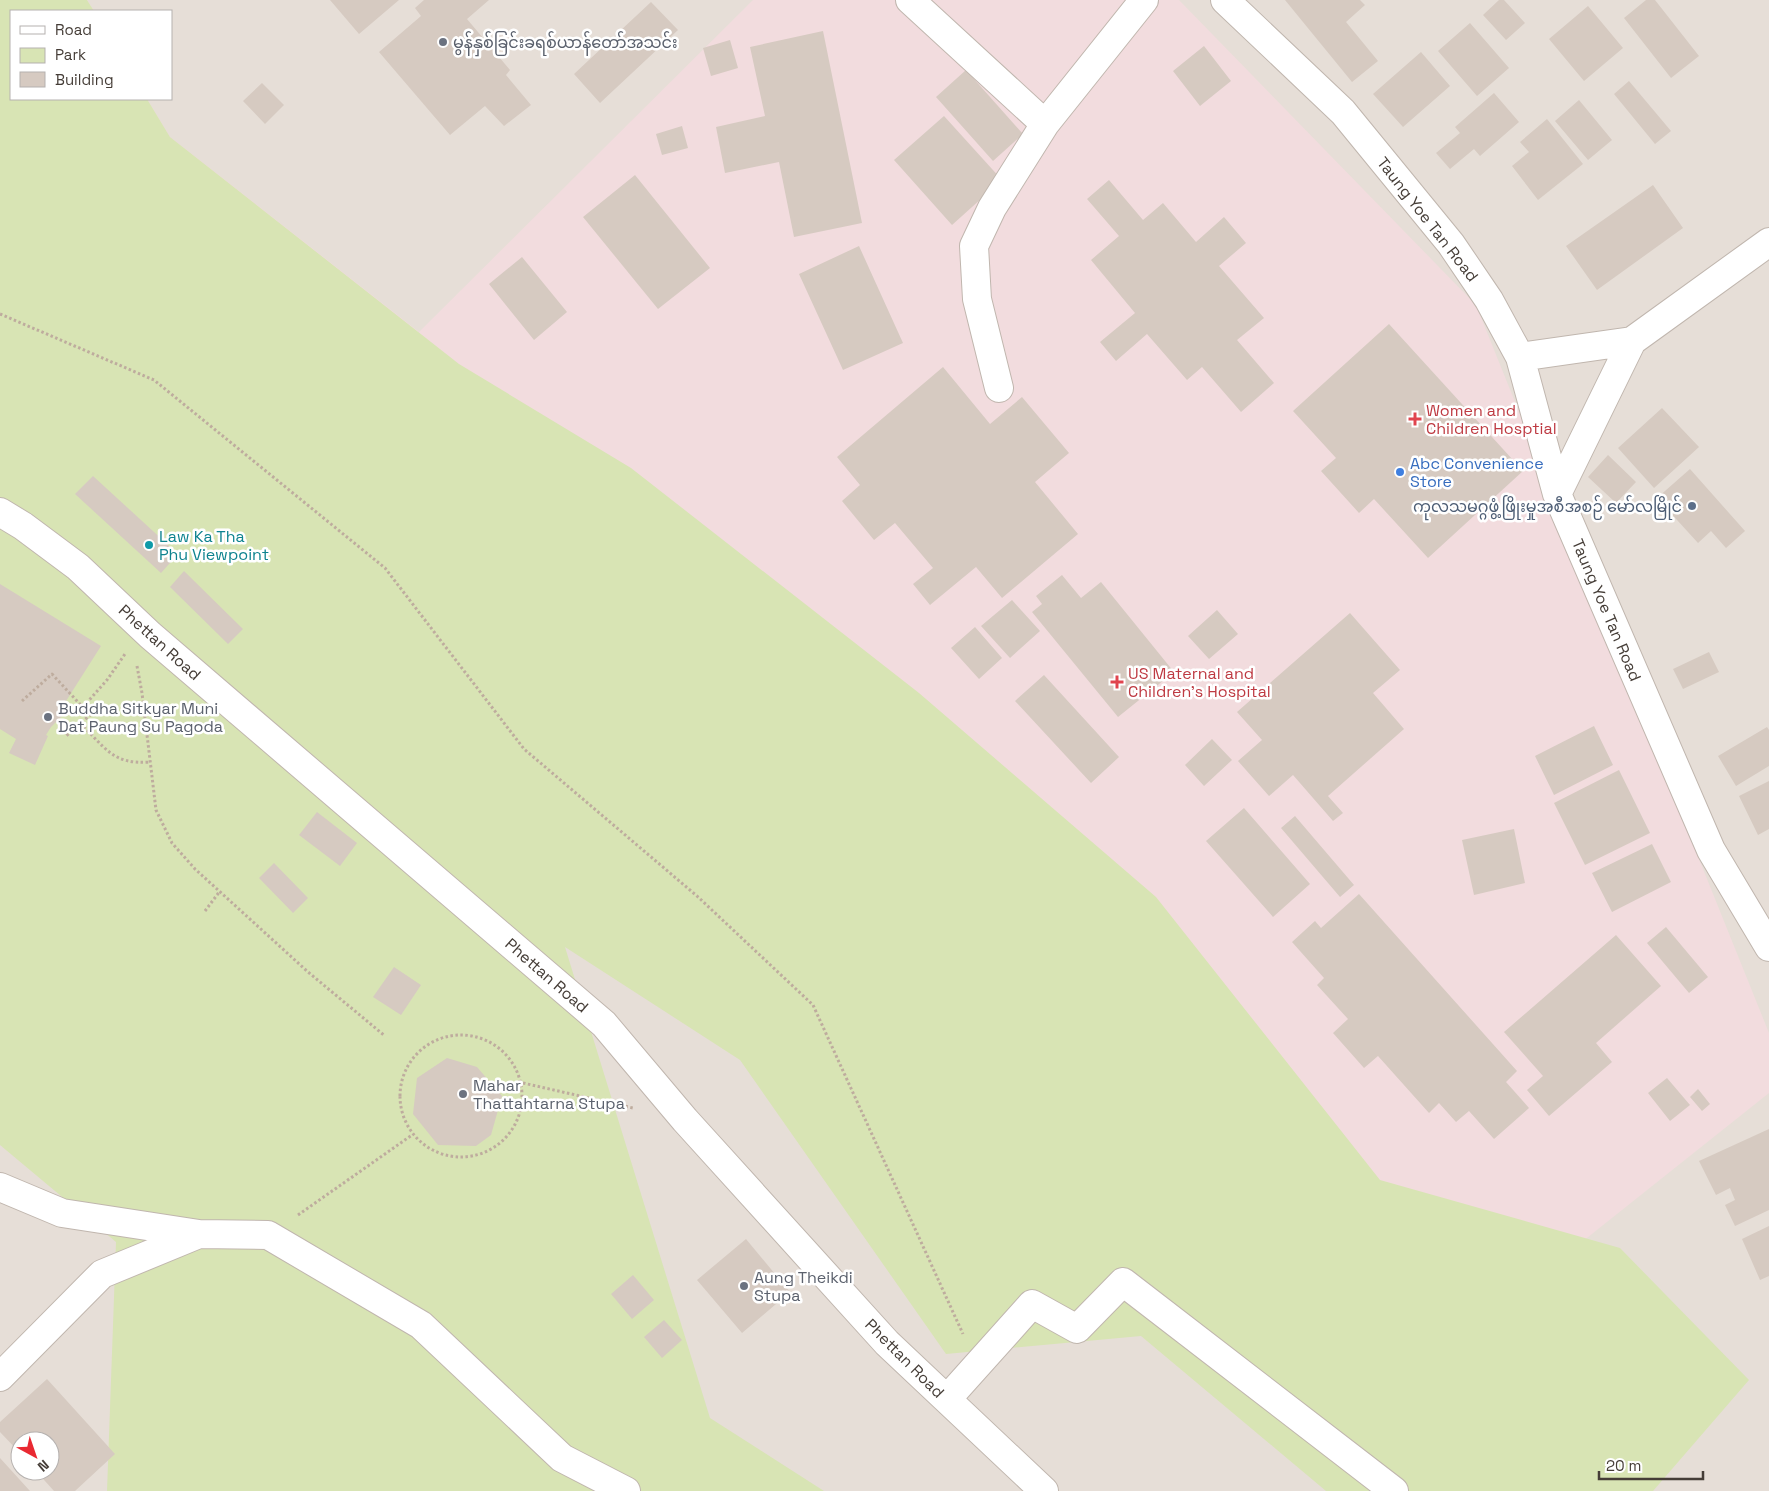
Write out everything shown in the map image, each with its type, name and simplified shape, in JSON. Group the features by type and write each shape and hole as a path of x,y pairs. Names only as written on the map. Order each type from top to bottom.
{"street":[{"path":"910,0 1045,124"},
{"path":"999,388 977,299 974,246 992,208 1045,124 1144,0"},
{"name":"Taung Yoe Tan Road","path":"1225,0 1349,120 1451,244 1489,300 1520,357 1557,494 1711,850 1769,947"},
{"path":"1520,357 1632,341 1769,242"},
{"path":"1557,494 1632,341"},
{"name":"Phettan Road","path":"0,512 23,526 78,567 150,635 604,1024 685,1120 881,1336 1044,1491"},
{"path":"0,1187 62,1213 199,1234 268,1235 421,1325 562,1458 626,1491"},
{"path":"0,1377 102,1274 199,1234"},
{"path":"947,1399 1032,1304 1077,1329 1123,1282 1394,1491"}],"path":[{"path":"0,314 154,380 385,568 524,749 697,896 813,1005 978,1365"},
{"path":"83,708 107,680 122,657 133,647 125,612"},
{"path":"137,666 156,810 172,843 196,870 308,972 385,1036"},
{"path":"22,701 52,674 90,715 66,737"},
{"path":"80,723 116,758 138,763 150,762"},
{"path":"205,911 220,891"},
{"path":"463,1033 490,1040 511,1057 523,1083 522,1110 510,1135 488,1152 461,1158 434,1152 412,1135 400,1110 400,1082 413,1057 435,1039 463,1033"},
{"path":"523,1083 637,1109"},
{"path":"268,1235 412,1135"}],"shaded area":[{"path":"0,0 1769,0 1769,1491 0,1491"},
{"name":"US Maternal and Children's Hospital","path":"0,0 87,0 93,10 10,10 10,100 148,100 170,137 419,332 753,0 1179,0 1476,305 1769,1033 1769,1093 1416,1374 0,166"}],"green space":[{"path":"0,0 87,0 93,10 10,10 10,100 148,100 170,137 459,364 631,468 919,693 1156,897 1380,1180 1620,1248 1749,1380 1653,1491 1326,1491 1141,1336 946,1354 740,1060 565,947 710,1418 824,1491 107,1491 116,1242 0,1145"}],"building":[{"path":"330,0 399,0 359,34"},
{"path":"424,0 489,0 467,19 510,70 506,75 531,105 504,126 485,106 450,135 379,52 421,16 415,8"},
{"path":"1285,0 1360,0 1365,5 1346,22 1378,61 1352,82"},
{"path":"1499,0 1504,0 1525,23 1506,40 1483,15"},
{"path":"1646,0 1655,0 1699,56 1671,78 1624,18"},
{"path":"651,2 678,30 600,103 574,74"},
{"path":"1588,6 1623,48 1584,81 1549,39"},
{"path":"1470,23 1509,68 1477,96 1438,51"},
{"path":"823,31 862,223 794,237 779,162 725,173 716,127 765,116 750,47"},
{"path":"730,40 738,68 711,76 703,48"},
{"path":"1204,46 1231,81 1200,106 1173,71"},
{"path":"1421,52 1450,86 1403,127 1373,94"},
{"path":"966,70 1023,134 993,161 936,97"},
{"path":"1629,81 1671,131 1655,144 1614,94"},
{"path":"262,83 284,105 265,124 243,101"},
{"path":"1494,93 1519,122 1480,156 1474,149 1450,169 1436,153 1460,133 1455,127"},
{"path":"1579,100 1612,140 1588,160 1555,121"},
{"path":"944,116 1002,180 952,225 894,160"},
{"path":"1547,119 1583,164 1538,200 1512,166 1529,152 1520,142"},
{"path":"682,126 688,148 662,155 656,134"},
{"path":"635,175 710,268 658,309 583,217"},
{"path":"1109,180 1143,220 1163,203 1196,242 1224,217 1246,243 1219,266 1264,318 1237,340 1274,383 1241,412 1202,367 1187,380 1147,334 1116,361 1100,342 1135,313 1091,260 1119,236 1087,199"},
{"path":"1653,185 1683,228 1597,290 1566,246"},
{"path":"859,246 903,343 843,370 799,274"},
{"path":"522,257 567,312 534,340 489,284"},
{"path":"1389,324 1523,471 1428,558 1374,499 1359,513 1321,471 1336,458 1293,411"},
{"path":"943,367 990,424 1022,397 1069,453 1035,482 1078,534 1002,598 976,567 930,605 913,584 933,568 895,523 874,540 842,501 860,485 837,457"},
{"path":"1662,408 1699,447 1654,488 1618,448"},
{"path":"1608,455 1636,482 1616,503 1588,477"},
{"path":"1690,469 1745,531 1726,548 1711,531 1698,543 1657,498"},
{"path":"93,476 178,554 161,573 75,494"},
{"path":"184,571 243,629 228,644 170,587"},
{"path":"1062,575 1081,598 1101,582 1174,672 1118,717 1032,612 1042,604 1036,596"},
{"path":"0,584 101,646 61,709 65,713 46,735 48,736 35,765 9,753 16,739 0,729"},
{"path":"1012,600 1040,631 1010,658 981,626"},
{"path":"1217,610 1238,634 1209,659 1188,636"},
{"path":"1350,613 1400,670 1373,693 1404,729 1328,796 1343,813 1333,821 1293,775 1269,796 1238,761 1262,740 1237,712"},
{"path":"975,627 1002,658 979,679 951,648"},
{"path":"1709,652 1719,672 1683,689 1673,669"},
{"path":"1044,675 1119,757 1091,783 1015,701"},
{"path":"1594,726 1613,765 1554,795 1535,756"},
{"path":"1767,727 1769,730 1769,766 1736,786 1718,756"},
{"path":"1212,739 1232,760 1204,786 1185,765"},
{"path":"1619,770 1650,833 1585,865 1554,803"},
{"path":"1769,781 1769,829 1758,835 1739,796"},
{"path":"1244,808 1310,884 1273,917 1206,841"},
{"path":"317,812 357,843 340,866 299,835"},
{"path":"1295,816 1354,885 1340,897 1281,828"},
{"path":"1514,829 1525,883 1474,895 1462,840"},
{"path":"1652,844 1671,882 1612,912 1592,873"},
{"path":"274,863 308,898 293,913 259,878"},
{"path":"1359,894 1517,1071 1506,1082 1529,1108 1494,1139 1469,1111 1456,1122 1439,1103 1429,1113 1378,1056 1364,1068 1333,1033 1348,1019 1317,985 1324,978 1292,942 1315,921 1321,928"},
{"path":"1666,927 1708,977 1689,993 1647,943"},
{"path":"1616,935 1661,986 1596,1043 1612,1062 1549,1116 1527,1090 1543,1076 1504,1032"},
{"path":"394,967 421,985 401,1015 373,997"},
{"path":"447,1058 477,1067 502,1096 491,1135 476,1146 438,1145 413,1114 417,1078"},
{"path":"1667,1078 1690,1105 1670,1121 1648,1093"},
{"path":"1698,1089 1710,1104 1702,1111 1690,1097"},
{"path":"1769,1129 1769,1210 1735,1226 1725,1205 1735,1200 1730,1188 1716,1195 1699,1161"},
{"path":"1769,1226 1769,1276 1760,1280 1742,1239"},
{"name":"Aung Theikdi Stupa","path":"746,1239 790,1292 742,1333 697,1280"},
{"path":"633,1275 654,1300 632,1319 611,1294"},
{"path":"664,1320 682,1340 662,1358 644,1337"},
{"path":"47,1379 115,1454 75,1491 54,1491 45,1481 60,1481 60,1431 10,1431 10,1442 0,1432 0,1422"},
{"path":"0,1458 10,1469 10,1481 21,1481 30,1491 0,1491"}],"place":[{"name":"မွန်နှစ်ခြင်းခရစ်ယာန်တော်အသင်း","path":"443,42"},
{"name":"Women and Children Hosptial","path":"1415,419"},
{"name":"Abc Convenience Store","path":"1400,472"},
{"name":"ကုလသမဂ္ဂဖွံ့ဖြိုးမှုအစီအစဉ် မော်လမြိုင်","path":"1692,506"},
{"name":"Law Ka Tha Phu Viewpoint","path":"149,545"},
{"name":"US Maternal and Children's Hospital","path":"1117,682"},
{"name":"Buddha Sitkyar Muni Dat Paung Su Pagoda","path":"48,717"},
{"name":"Mahar Thattahtarna Stupa","path":"463,1094"},
{"name":"Aung Theikdi Stupa","path":"744,1286"}]}
